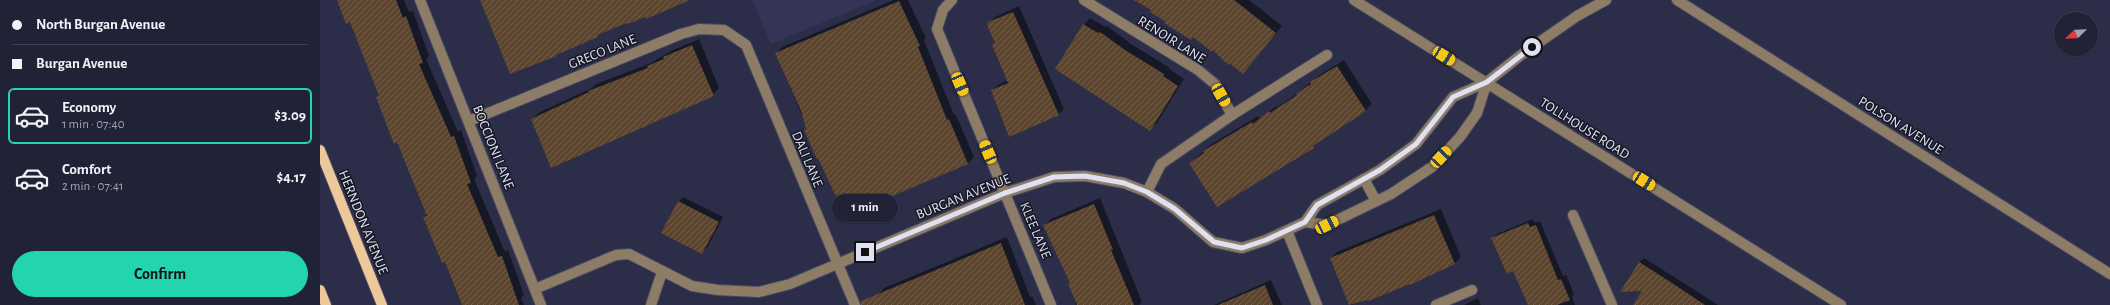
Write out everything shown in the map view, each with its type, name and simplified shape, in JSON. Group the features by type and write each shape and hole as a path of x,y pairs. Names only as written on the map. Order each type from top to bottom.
{"main road":[{"name":"HERNDON AVENUE","path":"320,150 382,305"},
{"path":"320,290 326,305"}],"street":[{"name":"BOCCIONI LANE","path":"420,0 541,305"},
{"name":"KLEE LANE","path":"952,0 943,10 937,29 1052,305"},
{"name":"RENOIR LANE","path":"1084,0 1198,70 1215,84 1232,115"},
{"name":"TOLLHOUSE ROAD","path":"1354,0 1841,305"},
{"name":"BURGAN AVENUE","path":"535,289 616,255 629,254 692,286 718,290 759,292 790,284 1005,193 1054,177 1085,176 1124,183 1147,192 1175,209 1214,242 1242,248 1305,222 1317,205 1364,179 1416,144 1453,97 1487,82 1521,55 1577,16 1606,0"},
{"name":"POLSON AVENUE","path":"1677,0 2110,274"},
{"name":"GRECO LANE","path":"468,121 681,34 699,29 724,30 746,45"},
{"name":"DALI LANE","path":"746,45 855,305"},
{"path":"1147,192 1161,164 1232,115 1327,55"},
{"path":"1305,222 1327,225 1391,194 1436,162 1460,137 1477,113 1487,82"},
{"path":"1364,179 1376,201"},
{"path":"1573,215 1612,305"},
{"path":"1286,231 1318,305"},
{"path":"651,305 662,272"},
{"path":"1436,305 1472,290"}],"shaded area":[{"path":"752,0 877,0 771,44"}],"building":[{"path":"337,0 396,0 403,18 406,16 423,63 419,64 451,137 454,136 471,183 467,184 498,257 502,256 519,305 462,305 445,262 442,263 423,217 427,216 397,142 394,144 376,97 379,96 350,22 346,24"},
{"path":"480,0 690,0 646,19 645,17 597,35 598,37 556,55 557,56 510,74"},
{"path":"1134,0 1234,0 1276,33 1243,74 1229,63 1228,65 1213,50 1212,52 1193,37 1191,40 1164,23 1166,22 1150,12 1151,10"},
{"path":"899,1 920,46 918,47 947,120 949,119 968,164 845,216 804,130 806,129 801,111 775,53"},
{"path":"1013,12 1059,115 1009,137 991,90 1008,83 992,45 995,43 987,25 988,22"},
{"path":"1083,24 1098,33 1100,32 1125,50 1164,74 1163,76 1178,86 1150,131 1055,69"},
{"path":"692,45 714,96 551,168 531,119 589,92 588,91 648,68 647,66 664,59 663,57"},
{"path":"1337,66 1366,111 1313,146 1314,148 1217,207 1189,163 1204,153 1203,151 1252,122 1253,124 1269,111 1270,113 1297,95 1296,94 1311,84 1310,82"},
{"path":"678,201 719,222 702,254 661,233"},
{"path":"1094,204 1134,305 1077,305 1068,284 1070,283 1043,225"},
{"path":"1434,215 1455,264 1410,285 1368,301 1349,305 1330,258"},
{"path":"1528,223 1530,227 1536,225 1558,280 1561,279 1570,300 1557,305 1528,305 1513,271 1507,274 1491,238"},
{"path":"1001,243 1025,305 861,305 861,301"},
{"path":"1639,262 1705,305 1633,305 1642,291 1620,292"},
{"path":"1265,285 1273,305 1218,305"}],"route":[{"path":"865,252 1005,193 1054,177 1085,176 1124,183 1147,192 1175,209 1200,232 1214,242 1242,248 1266,240 1305,222 1317,205 1380,170 1416,144 1453,97 1487,82 1532,47"}]}
